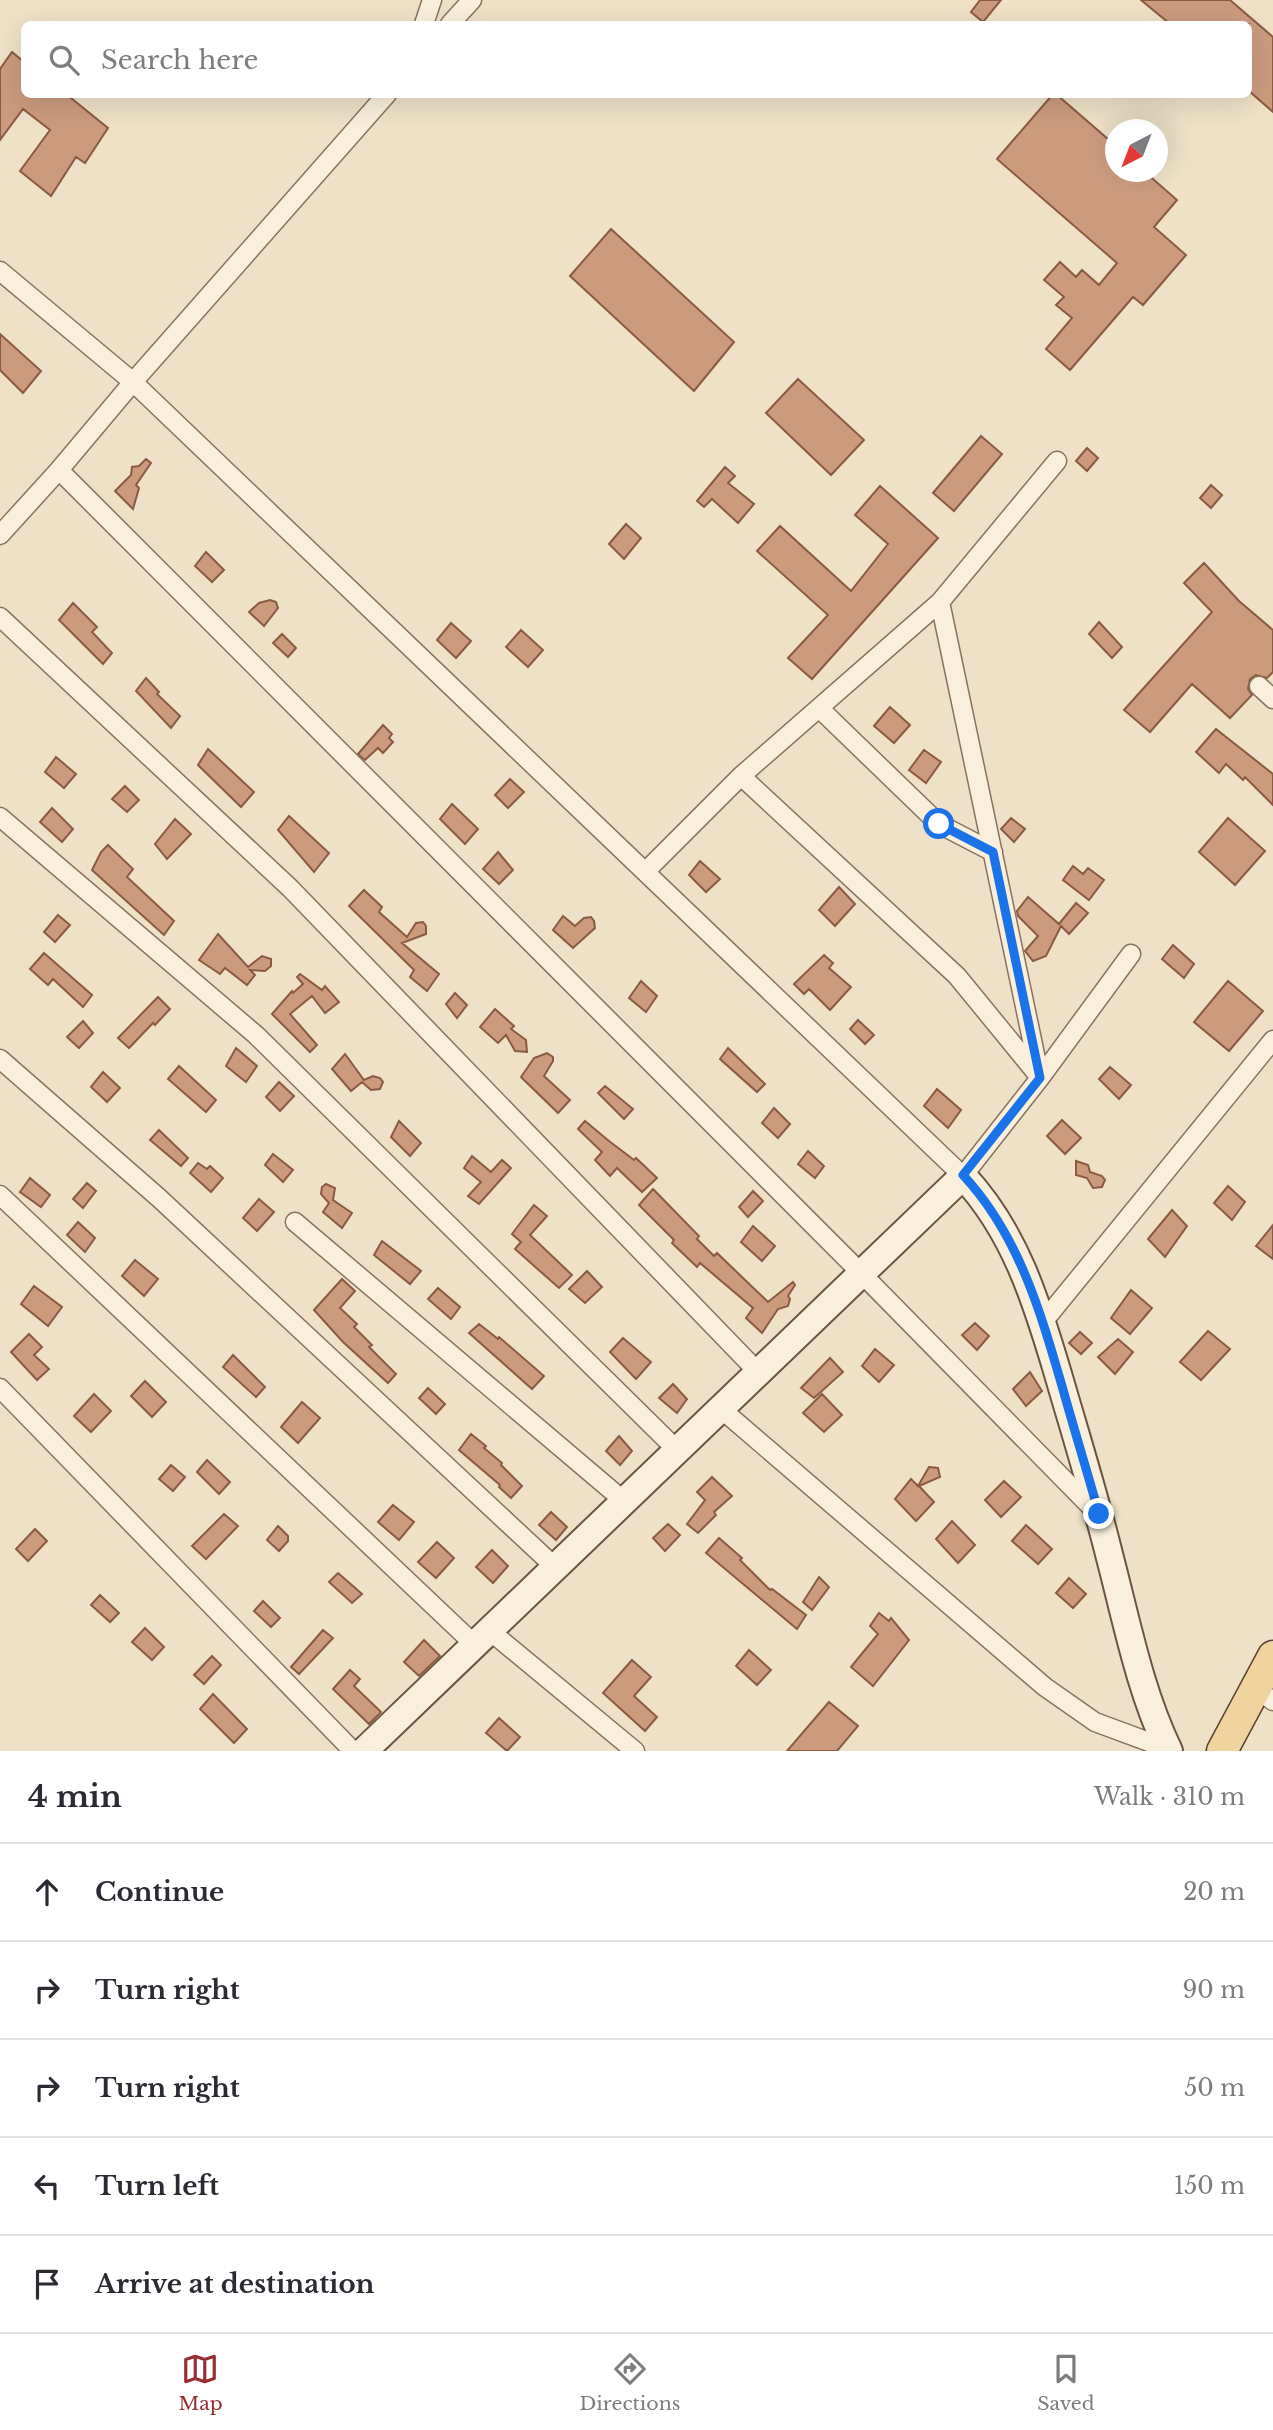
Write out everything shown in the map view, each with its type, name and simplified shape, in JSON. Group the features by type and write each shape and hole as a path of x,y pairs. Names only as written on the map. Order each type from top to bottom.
{"main road":[{"path":"364,1751 963,1175 984,1198 1002,1226 1043,1322 1099,1514 1140,1675 1168,1750"},
{"path":"1222,1751 1265,1694 1273,1656"}],"street":[{"path":"425,21 432,0"},
{"path":"453,21 472,0"},
{"path":"0,535 383,98"},
{"path":"0,271 133,382 963,1175 1040,1078 1131,954"},
{"path":"645,872 741,776 940,602 1057,461"},
{"path":"59,470 862,1273 1099,1514"},
{"path":"940,602 1040,1078"},
{"path":"0,617 290,888 757,1371"},
{"path":"1259,686 1273,699"},
{"path":"818,708 939,824 993,852"},
{"path":"741,776 957,976 1040,1078"},
{"path":"0,817 257,1035 677,1450"},
{"path":"1043,1322 1273,1040"},
{"path":"0,1059 159,1198 555,1567"},
{"path":"0,1195 482,1638 635,1751"},
{"path":"295,1222 624,1501"},
{"path":"0,1388 353,1751"},
{"path":"720,1408 1045,1687 1095,1722 1168,1750"}],"building":[{"path":"980,0 1001,0 984,21 971,12"},
{"path":"1141,0 1230,0 1273,37 1273,112 1252,94 1252,21 1166,21"},
{"path":"12,52 21,60 21,98 71,98 108,128 85,163 76,157 51,196 20,171 50,130 23,109 0,140 0,69"},
{"path":"1050,98 1061,98 1105,136 1105,182 1156,182 1177,200 1154,227 1186,255 1143,305 1133,297 1070,370 1046,349 1072,318 1056,305 1064,297 1044,280 1060,262 1076,277 1082,270 1099,285 1117,263 997,159"},
{"path":"611,229 734,342 694,391 570,276"},
{"path":"0,334 41,371 23,393 0,370"},
{"path":"798,379 864,440 831,475 766,413"},
{"path":"981,436 1002,454 954,511 933,493"},
{"path":"1087,448 1098,458 1087,471 1076,461"},
{"path":"146,459 151,463 136,485 139,488 133,509 115,491 131,475 132,467 139,466"},
{"path":"725,467 735,476 728,483 754,504 738,523 712,499 704,507 697,501"},
{"path":"1211,485 1222,495 1211,508 1200,498"},
{"path":"880,486 938,538 812,679 788,658 828,615 757,551 780,526 851,591 888,544 855,515"},
{"path":"626,524 641,538 624,559 609,544"},
{"path":"206,552 224,570 212,582 195,566"},
{"path":"1204,563 1239,601 1273,630 1273,672 1267,678 1256,675 1250,679 1248,689 1252,695 1230,718 1192,684 1150,732 1124,710 1212,612 1184,583"},
{"path":"270,600 276,602 278,608 264,626 249,612 259,603"},
{"path":"73,603 97,627 92,632 112,653 103,664 59,620"},
{"path":"1099,622 1122,647 1112,658 1089,634"},
{"path":"451,623 471,641 456,658 437,640"},
{"path":"521,630 543,650 528,667 506,647"},
{"path":"282,634 296,648 288,657 273,643"},
{"path":"146,678 159,692 157,694 180,716 171,728 136,691"},
{"path":"890,707 910,725 894,743 874,726"},
{"path":"383,725 392,734 389,738 393,742 383,753 378,748 365,760 358,754"},
{"path":"1216,729 1273,774 1273,805 1245,777 1243,780 1226,764 1219,773 1196,752"},
{"path":"208,749 254,792 241,807 198,765"},
{"path":"924,750 941,762 926,783 909,770"},
{"path":"56,757 76,774 64,788 45,772"},
{"path":"510,779 524,792 508,808 495,795"},
{"path":"125,786 139,800 127,812 112,799"},
{"path":"452,804 478,829 465,844 440,819"},
{"path":"52,808 73,829 62,842 40,822"},
{"path":"289,816 329,853 314,872 278,830"},
{"path":"1011,818 1025,829 1014,842 1001,829"},
{"path":"1228,818 1265,851 1235,885 1199,852"},
{"path":"175,819 191,834 167,859 155,844"},
{"path":"108,845 133,869 127,877 174,921 164,935 92,870 101,852"},
{"path":"498,852 513,870 499,884 483,869"},
{"path":"700,861 720,879 706,892 689,875"},
{"path":"1073,866 1083,874 1088,868 1104,880 1089,900 1063,880"},
{"path":"839,887 855,904 835,926 819,910"},
{"path":"364,890 382,907 379,912 407,937 416,923 423,922 426,926 426,934 402,943 439,974 427,991 410,977 414,970 349,906"},
{"path":"1028,897 1059,924 1076,903 1088,913 1069,934 1061,926 1046,956 1033,961 1025,951 1038,936 1018,916 1017,911"},
{"path":"58,915 70,925 55,942 44,932"},
{"path":"563,916 575,926 584,918 591,917 595,928 573,948 553,930"},
{"path":"218,934 248,967 262,956 271,959 271,966 265,971 250,970 255,975 247,985 225,968 220,974 199,960"},
{"path":"1173,945 1194,964 1184,978 1162,959"},
{"path":"44,953 92,995 83,1007 53,979 48,985 30,969"},
{"path":"824,955 833,963 829,968 851,987 830,1010 809,989 804,994 794,984"},
{"path":"300,974 322,990 325,986 339,1002 325,1013 312,996 290,1014 317,1045 310,1052 272,1014 292,991 293,993 303,984 297,977"},
{"path":"641,981 657,996 646,1012 629,998"},
{"path":"1228,981 1263,1011 1229,1051 1194,1022"},
{"path":"455,993 467,1005 457,1018 446,1004"},
{"path":"158,997 170,1009 129,1048 118,1038"},
{"path":"495,1009 514,1026 511,1029 526,1040 527,1052 515,1051 506,1035 498,1043 480,1027"},
{"path":"858,1020 874,1035 865,1044 850,1029"},
{"path":"83,1021 93,1033 79,1048 67,1037"},
{"path":"236,1048 257,1066 246,1082 226,1066"},
{"path":"728,1048 765,1084 757,1092 720,1059"},
{"path":"547,1053 553,1057 553,1061 544,1076 570,1100 558,1113 521,1077 534,1058"},
{"path":"345,1054 364,1080 373,1076 380,1078 383,1082 380,1089 371,1090 362,1082 351,1091 332,1069"},
{"path":"179,1066 216,1100 206,1112 168,1079"},
{"path":"1110,1067 1131,1085 1119,1099 1099,1079"},
{"path":"103,1072 120,1088 107,1102 91,1087"},
{"path":"279,1082 294,1096 280,1111 266,1097"},
{"path":"605,1086 633,1109 624,1119 598,1093"},
{"path":"937,1089 961,1110 948,1128 924,1106"},
{"path":"774,1108 790,1124 778,1138 762,1123"},
{"path":"1062,1120 1081,1138 1065,1154 1047,1136"},
{"path":"399,1121 421,1143 410,1156 391,1137"},
{"path":"585,1121 634,1160 636,1158 657,1178 642,1192 617,1168 610,1176 595,1160 602,1152 578,1129"},
{"path":"159,1130 188,1158 181,1166 150,1140"},
{"path":"808,1151 824,1166 815,1178 798,1164"},
{"path":"273,1154 293,1170 283,1182 265,1165"},
{"path":"472,1156 491,1172 502,1160 511,1168 479,1204 468,1196 481,1182 464,1168"},
{"path":"1076,1161 1088,1165 1090,1172 1102,1176 1105,1180 1102,1187 1093,1188 1087,1178 1076,1175"},
{"path":"198,1163 207,1169 210,1166 223,1178 211,1192 190,1173"},
{"path":"30,1178 50,1195 41,1207 20,1192"},
{"path":"87,1183 96,1191 83,1208 73,1199"},
{"path":"326,1184 335,1188 333,1200 352,1213 342,1228 323,1212 329,1203 321,1194 322,1187"},
{"path":"1228,1186 1245,1202 1232,1220 1214,1203"},
{"path":"653,1189 699,1236 697,1239 714,1256 717,1253 768,1302 793,1282 795,1285 788,1296 788,1306 778,1309 762,1333 746,1318 753,1308 700,1263 697,1267 639,1205"},
{"path":"753,1191 763,1201 748,1217 739,1207"},
{"path":"259,1199 274,1212 257,1231 243,1218"},
{"path":"534,1205 547,1216 530,1235 572,1275 559,1288 515,1249 521,1242 512,1234"},
{"path":"1172,1210 1187,1226 1165,1257 1148,1239"},
{"path":"78,1222 95,1238 85,1252 67,1235"},
{"path":"1273,1225 1273,1259 1256,1246"},
{"path":"753,1226 775,1246 762,1261 741,1242"},
{"path":"382,1241 421,1271 410,1284 374,1255"},
{"path":"135,1260 158,1279 144,1296 122,1276"},
{"path":"587,1271 602,1287 585,1303 569,1289"},
{"path":"342,1279 355,1291 340,1308 357,1324 354,1327 372,1345 369,1347 396,1374 388,1383 343,1342 314,1310"},
{"path":"34,1286 62,1307 48,1326 21,1304"},
{"path":"438,1288 460,1307 451,1319 428,1299"},
{"path":"1131,1290 1152,1308 1130,1334 1111,1318"},
{"path":"975,1323 989,1336 977,1350 962,1335"},
{"path":"479,1324 498,1339 499,1337 544,1376 532,1389 469,1333"},
{"path":"1208,1331 1230,1349 1201,1380 1180,1362"},
{"path":"1080,1332 1092,1343 1081,1354 1069,1343"},
{"path":"29,1334 42,1347 34,1355 49,1369 37,1380 11,1352"},
{"path":"623,1338 651,1362 636,1379 610,1352"},
{"path":"1118,1339 1133,1352 1115,1374 1098,1357"},
{"path":"875,1349 894,1365 879,1382 862,1366"},
{"path":"233,1355 265,1387 256,1397 223,1367"},
{"path":"830,1358 843,1372 814,1398 801,1388"},
{"path":"1030,1372 1042,1391 1026,1406 1013,1389"},
{"path":"145,1381 166,1402 152,1417 131,1396"},
{"path":"673,1384 687,1399 677,1413 659,1398"},
{"path":"428,1388 445,1404 436,1414 419,1398"},
{"path":"94,1394 111,1411 91,1432 74,1416"},
{"path":"822,1394 842,1415 824,1432 803,1413"},
{"path":"302,1402 320,1418 298,1443 281,1427"},
{"path":"471,1434 486,1446 484,1448 502,1463 522,1486 511,1498 459,1450"},
{"path":"619,1436 632,1451 620,1465 606,1451"},
{"path":"207,1460 230,1482 219,1494 197,1472"},
{"path":"171,1465 185,1477 173,1491 159,1479"},
{"path":"929,1467 938,1468 940,1477 919,1486 934,1502 916,1521 895,1499 911,1479 918,1486"},
{"path":"712,1477 732,1496 714,1512 716,1515 698,1533 687,1524 705,1500 697,1492"},
{"path":"1004,1481 1021,1497 1001,1517 985,1500"},
{"path":"393,1505 414,1522 399,1540 378,1522"},
{"path":"551,1512 567,1527 556,1540 539,1525"},
{"path":"224,1514 238,1526 206,1559 192,1546"},
{"path":"952,1521 975,1545 958,1563 936,1539"},
{"path":"668,1524 680,1535 665,1551 653,1538"},
{"path":"1026,1525 1052,1549 1038,1564 1012,1541"},
{"path":"278,1526 288,1536 288,1541 279,1551 267,1540"},
{"path":"35,1529 47,1541 28,1561 16,1549"},
{"path":"719,1538 742,1558 740,1560 770,1590 806,1615 797,1629 706,1553"},
{"path":"437,1542 454,1558 436,1578 418,1562"},
{"path":"492,1550 508,1566 493,1583 476,1567"},
{"path":"338,1573 362,1594 352,1603 329,1582"},
{"path":"819,1577 829,1587 812,1610 803,1602"},
{"path":"1069,1578 1086,1594 1073,1608 1056,1593"},
{"path":"100,1595 119,1613 110,1622 91,1605"},
{"path":"263,1601 280,1618 271,1627 254,1611"},
{"path":"879,1613 889,1621 891,1618 909,1640 873,1686 851,1667 878,1634 870,1626"},
{"path":"145,1628 164,1647 152,1660 132,1642"},
{"path":"323,1630 333,1638 299,1674 291,1667"},
{"path":"424,1640 440,1656 419,1676 404,1662"},
{"path":"749,1650 771,1670 757,1685 736,1666"},
{"path":"212,1656 221,1665 204,1684 194,1675"},
{"path":"632,1660 651,1677 634,1696 657,1717 645,1731 603,1693"},
{"path":"350,1670 360,1679 354,1686 381,1712 369,1724 333,1689"},
{"path":"213,1694 247,1729 234,1743 200,1709"},
{"path":"829,1702 858,1726 837,1751 787,1751"},
{"path":"499,1718 520,1737 507,1751 486,1733"}],"route":[{"path":"939,824 993,852 1040,1078 963,1175 984,1198 1002,1226 1029,1284 1043,1322 1099,1514"}]}
